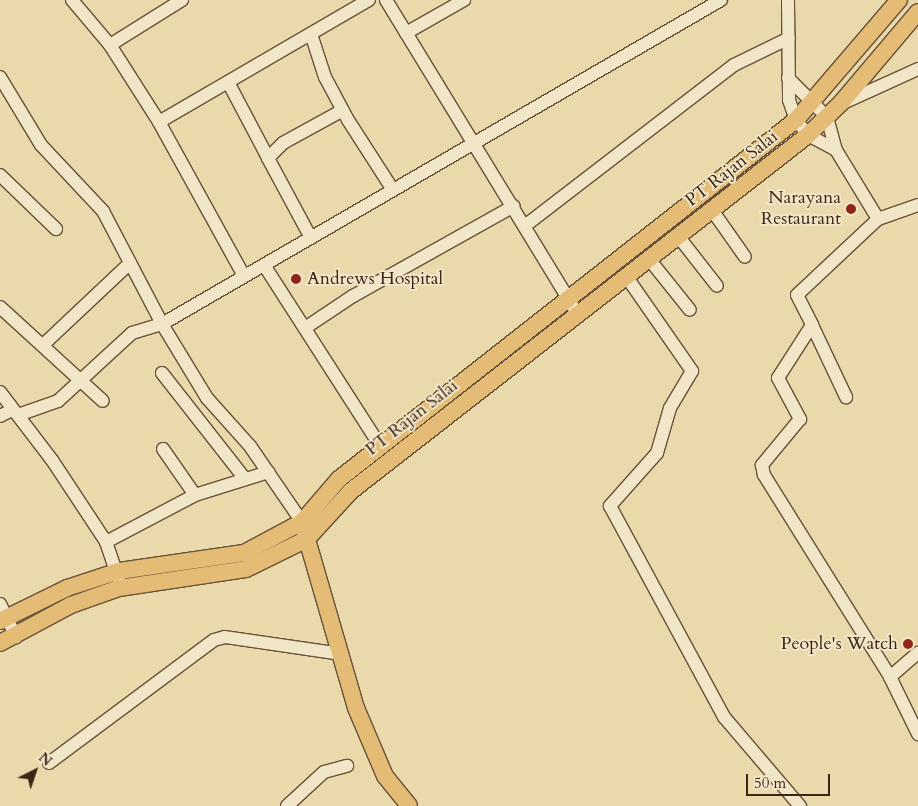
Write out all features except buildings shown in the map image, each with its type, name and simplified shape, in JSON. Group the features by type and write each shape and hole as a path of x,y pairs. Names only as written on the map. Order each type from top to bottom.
{"main road":[{"name":"PT Rajan Salai","path":"0,644 16,637 71,605 119,588 246,569 307,539 350,491 455,400 573,307 796,120 899,0"},
{"name":"PT Rajan Salai","path":"573,307 626,276 650,259 808,135 841,103 918,12"},
{"name":"PT Rajan Salai","path":"3,614 67,588 119,571 244,553 302,522 339,479 381,447 455,400"},
{"path":"302,522 356,708 385,776 409,806"}],"street":[{"path":"72,0 110,45 160,122 244,276"},
{"path":"110,45 182,0"},
{"path":"160,122 370,0"},
{"path":"386,0 526,225 573,307"},
{"path":"406,32 464,0"},
{"path":"0,416 58,401 132,333 162,324 722,0"},
{"path":"788,0 788,78 796,120 808,135 836,150"},
{"path":"311,34 325,77 343,110 393,190"},
{"path":"526,225 734,65 789,38"},
{"path":"841,103 918,69"},
{"path":"788,78 813,101 827,118 836,150 878,219"},
{"path":"1,82 41,145 103,211 162,324 207,398 269,472 302,522"},
{"path":"228,82 311,238"},
{"path":"268,158 283,143 343,110"},
{"path":"0,175 56,229"},
{"path":"846,396 797,295 878,219 918,205"},
{"path":"305,328 353,296 514,206"},
{"path":"712,210 745,257"},
{"path":"678,236 717,286"},
{"path":"650,259 690,310"},
{"path":"44,344 130,263"},
{"path":"264,264 381,447"},
{"path":"626,276 692,371 670,408 658,453 610,506 724,717 800,806"},
{"path":"0,306 83,378 102,401"},
{"path":"812,326 778,378 800,419 762,465 764,475 890,677 918,734"},
{"path":"162,374 245,479"},
{"path":"0,392 106,542 119,571 119,588"},
{"path":"163,449 195,495"},
{"path":"106,542 195,495 269,472"},
{"path":"3,614 16,637"},
{"path":"49,763 214,640 224,637 341,654"},
{"path":"890,677 918,653"},
{"path":"287,806 318,776 347,766"}],"place":[{"name":"Narayana Restaurant","path":"851,209"},
{"name":"Andrews Hospital","path":"296,279"},
{"name":"People's Watch","path":"908,644"}]}
